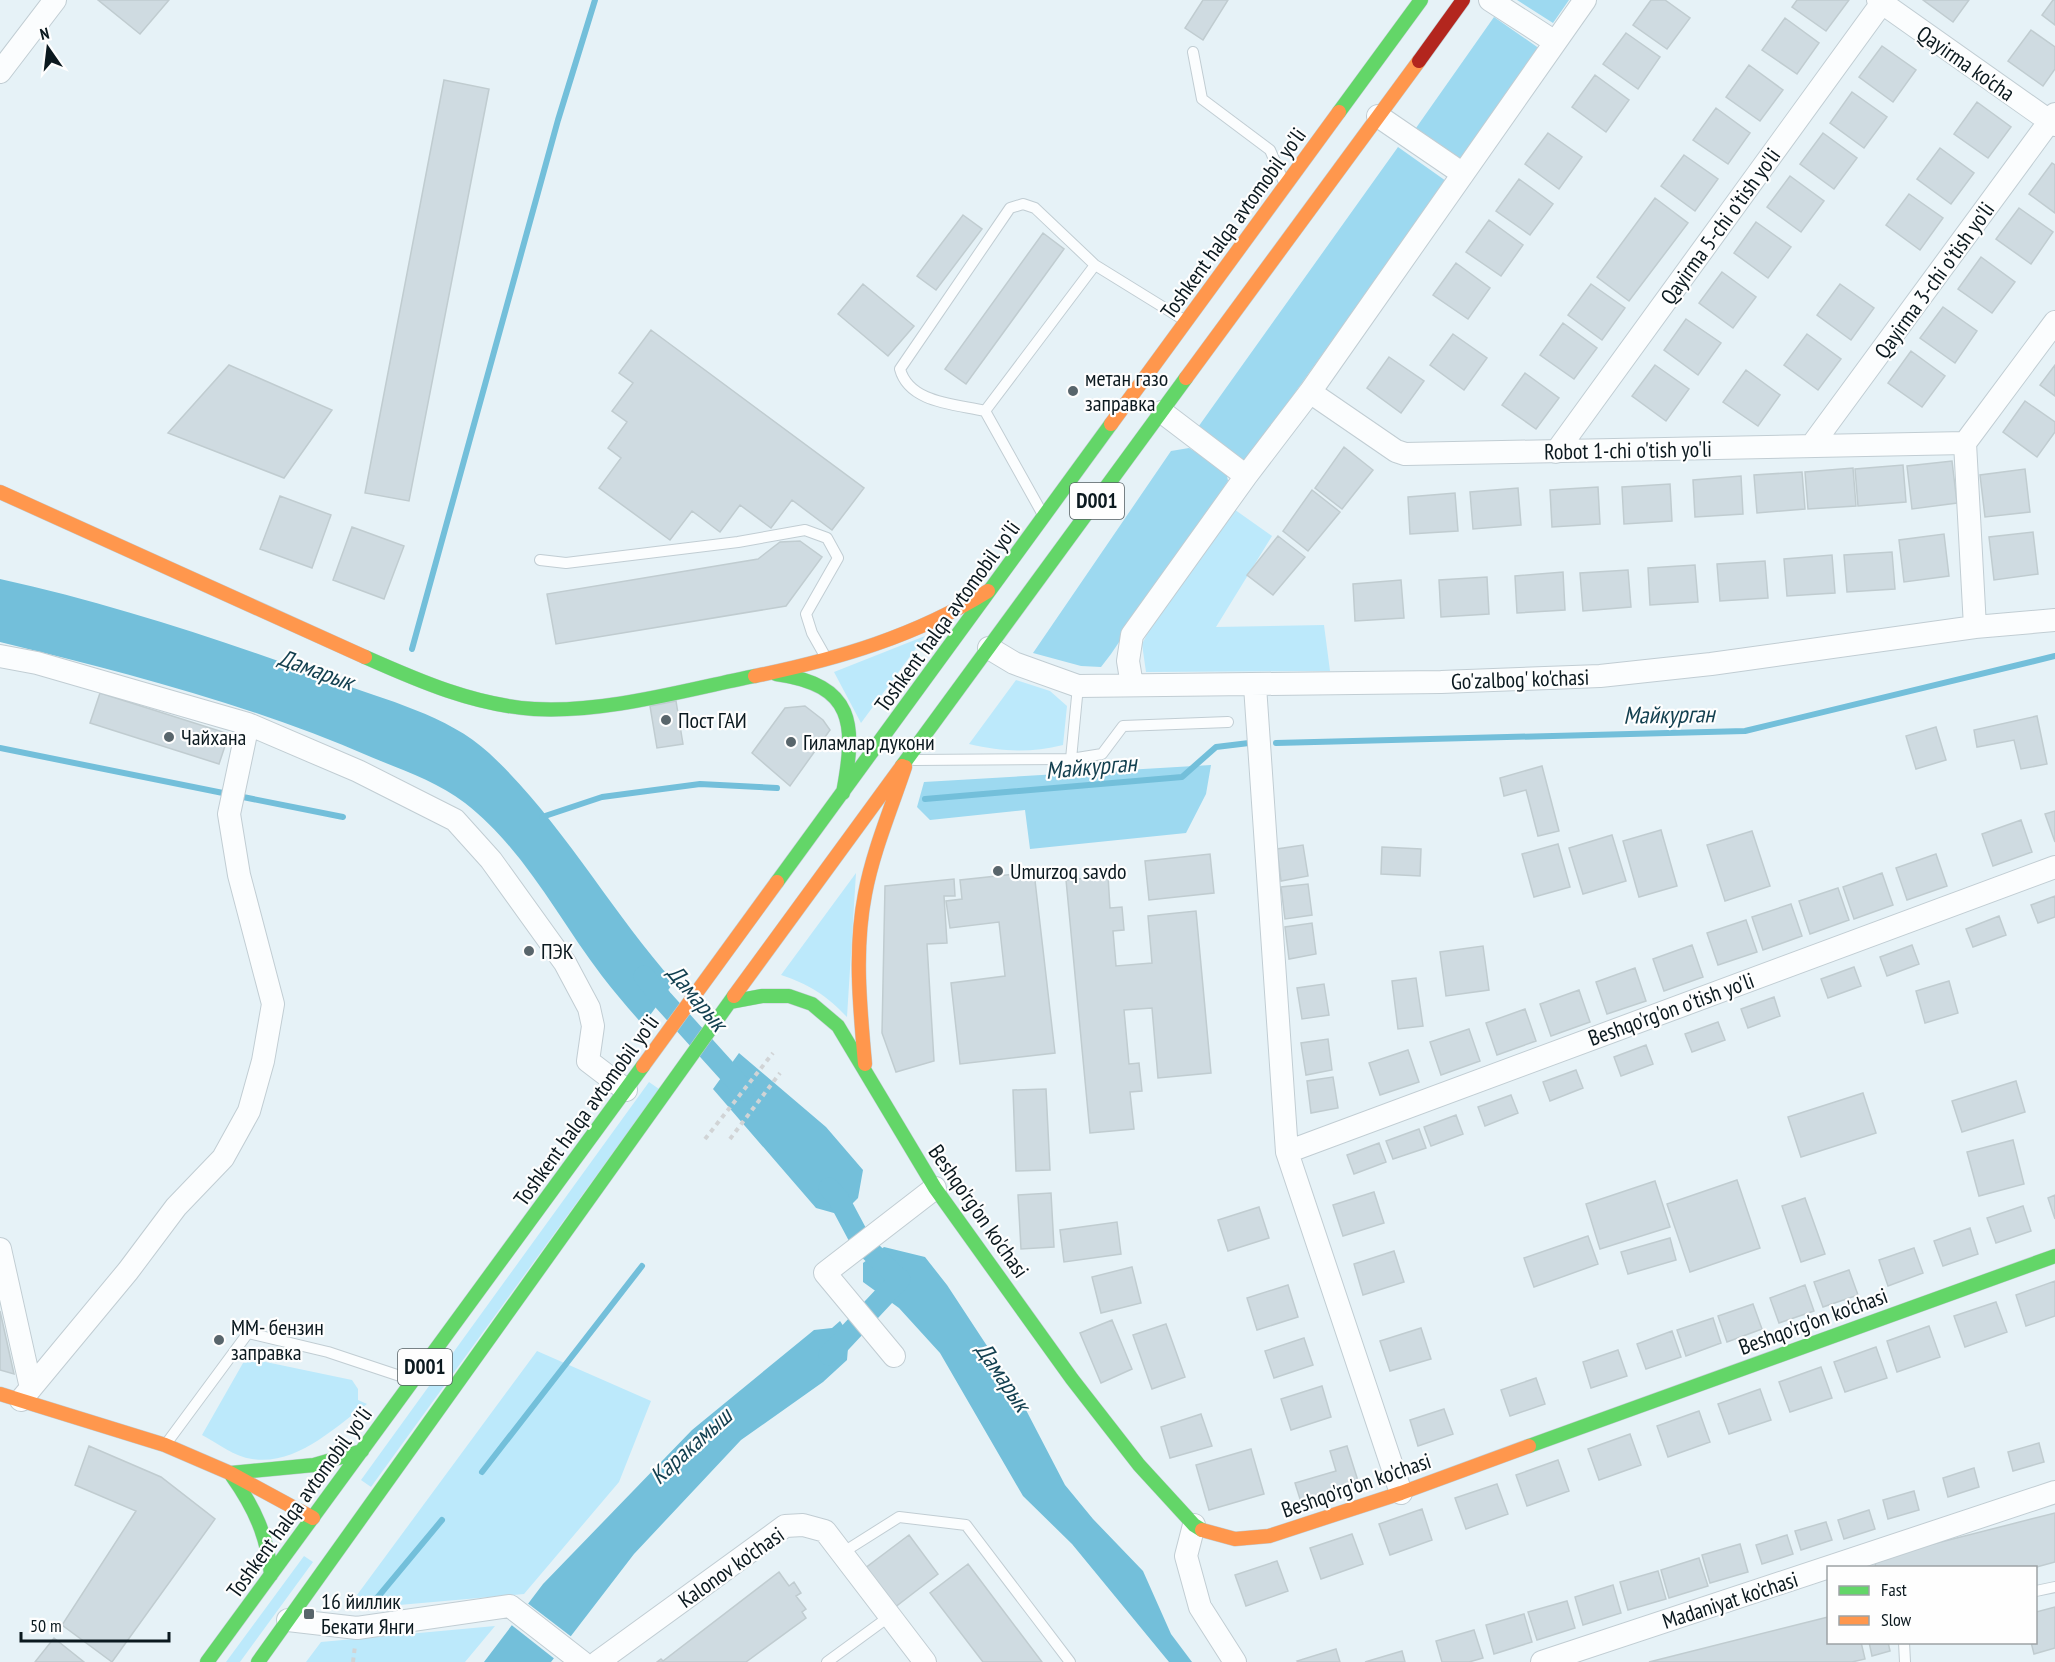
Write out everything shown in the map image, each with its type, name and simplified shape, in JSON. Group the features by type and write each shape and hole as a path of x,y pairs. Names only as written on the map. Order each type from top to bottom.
{"main road":[{"name":"Toshkent halqa avtomobil yo'li","path":"258,1662 341,1537 989,648 1109,456 1187,321 1421,0"},
{"name":"Toshkent halqa avtomobil yo'li","path":"207,1662 271,1575 317,1521 362,1451 1045,517 1109,456 1162,412 1463,0"},
{"path":"0,492 430,686 474,699 534,709 599,706 764,674 858,652 937,623 993,587"},
{"path":"764,674 785,675 806,680 824,687 840,701 849,725 851,742 843,793"},
{"name":"Beshqo'rg'on ko'chasi","path":"866,1074 859,1007 862,912 871,874 907,760"},
{"name":"Beshqo'rg'on ko'chasi","path":"730,1002 785,994 813,1004 838,1026 934,1188 1072,1379 1139,1465 1194,1525 1223,1537 1258,1538 1401,1492 2055,1256"},
{"path":"18,1394 165,1445 230,1473 317,1521"},
{"path":"230,1473 316,1467 362,1451"},
{"path":"230,1473 249,1500 263,1530 271,1557 271,1575"}],"street":[{"path":"0,72 55,0"},
{"path":"1490,0 1555,42"},
{"path":"1132,685 1128,662 1132,634 1310,392 1586,0"},
{"name":"Qayirma ko'cha","path":"1881,1 2053,120"},
{"name":"Qayirma 5-chi o'tish yo'li","path":"1556,452 1881,1"},
{"path":"1378,116 1463,174"},
{"name":"Qayirma 3-chi o'tish yo'li","path":"1812,445 2053,120"},
{"path":"1975,627 1965,443 2055,322"},
{"name":"Robot 1-chi o'tish yo'li","path":"1310,392 1396,451 1405,454 1965,443"},
{"path":"1162,412 1246,476"},
{"name":"Go'zalbog' ko'chasi","path":"989,648 1014,663 1078,686 1255,686 1600,676 1722,663 1975,627 2055,620"},
{"path":"0,656 37,663 248,724 358,771 455,820 491,860 565,963 589,1008 593,1026 588,1061 626,1090"},
{"path":"1255,686 1287,1152 1401,1492"},
{"path":"18,1394 128,1271 176,1207 223,1158 249,1111 263,1061 273,1004 239,875 229,814 248,724"},
{"name":"Beshqo'rg'on o'tish yo'li","path":"1287,1152 2055,867"},
{"path":"894,1356 825,1273 934,1188"},
{"path":"0,1249 18,1394"},
{"name":"Madaniyat ko'chasi","path":"1833,1566 2055,1492"},
{"name":"Kalonov ko'chasi","path":"611,1658 785,1526 803,1525 825,1531 925,1662"},
{"path":"1194,1525 1186,1556 1200,1607 1235,1662"},
{"name":"Madaniyat ko'chasi","path":"1542,1662 1827,1568"},
{"path":"288,1620 357,1628 510,1606 582,1662"}],"lane":[{"path":"1193,52 1202,99 1270,150 1286,186"},
{"path":"1045,517 985,411 930,399 912,391 903,380 900,369 1010,208 1023,204 1035,208 1095,265 1187,321"},
{"path":"985,411 1095,265"},
{"path":"540,560 566,563 738,542 805,530 827,538 838,558 806,614 812,633 826,659"},
{"path":"1071,759 1078,686"},
{"path":"907,760 1071,759 1102,754 1123,726 1228,722"},
{"path":"165,1445 248,1333 328,1352 415,1381"},
{"path":"842,1553 899,1517 966,1525 1070,1662"},
{"path":"2037,1591 2055,1587"},
{"path":"827,1662 890,1616"},
{"path":"1904,1644 1905,1662"}],"path":[{"path":"705,1139 773,1053"},
{"path":"730,1139 780,1073"}],"shaded area":[{"path":"1517,0 1569,0 1553,23"},
{"path":"1494,17 1540,49 1462,160 1416,128"},
{"path":"1398,147 1446,181 1244,464 1196,430"},
{"path":"1189,448 1226,470 1228,481 1111,654 1101,667 1081,666 1033,653 1171,451"},
{"path":"1231,507 1272,536 1216,627 1324,625 1330,671 1146,672 1142,644 1161,607"},
{"path":"925,636 861,723 834,672"},
{"path":"1016,680 1050,691 1067,706 1063,745 1016,750 993,749 969,744"},
{"path":"1211,765 1206,794 1186,833 1030,849 1025,810 930,820 917,807 924,782"},
{"path":"856,873 847,1017 817,992 781,975"},
{"path":"649,1082 659,1089 371,1487 361,1480"},
{"path":"537,1351 651,1401 619,1482 524,1594 365,1608 357,1595"},
{"path":"261,1361 352,1380 358,1389 358,1400 367,1404 328,1434 299,1451 268,1460 239,1456 202,1435 243,1363"},
{"path":"304,1556 313,1562 240,1662 226,1662"},
{"path":"495,1626 465,1662 306,1662 321,1642"}],"water":[{"path":"0,579 85,600 210,638 395,702 455,728 489,753 515,779 562,836 650,954 674,982 643,1025 602,976 539,885 505,842 465,803 432,783 281,721 141,678 0,642"},
{"path":"739,1053 826,1127 863,1170 858,1198 841,1215 816,1208 713,1089"},
{"path":"884,1247 925,1257 947,1285 1014,1387 1065,1485 1093,1519 1143,1571 1171,1634 1192,1662 1169,1662 1072,1544 1023,1496 940,1353 899,1308 863,1282 863,1263"},
{"path":"840,1321 854,1342 848,1348 847,1360 823,1382 741,1440 634,1554 551,1662 484,1662 543,1584 692,1430 814,1330 832,1328"}],"pier":[{"path":"526,1602 573,1638 556,1660 509,1623"}],"building":[{"path":"98,0 169,0 140,34"},
{"path":"1203,0 1228,0 1203,40 1185,28"},
{"path":"1651,0 1665,0 1690,18 1667,49 1633,25"},
{"path":"1797,0 1849,0 1826,31 1792,7"},
{"path":"1923,0 1969,0 1953,22"},
{"path":"2055,0 2055,25 2042,15"},
{"path":"1785,18 1819,43 1797,74 1762,50"},
{"path":"2031,30 2055,47 2055,69 2043,86 2008,61"},
{"path":"1626,33 1660,57 1638,89 1603,64"},
{"path":"1882,46 1916,70 1893,102 1859,77"},
{"path":"1749,65 1783,90 1760,121 1726,97"},
{"path":"1595,75 1629,100 1606,132 1572,107"},
{"path":"444,80 489,89 409,501 365,493"},
{"path":"1852,92 1887,117 1864,148 1830,123"},
{"path":"1977,102 2011,127 1988,158 1954,134"},
{"path":"1716,108 1750,133 1728,164 1693,140"},
{"path":"1548,133 1582,157 1559,189 1525,164"},
{"path":"1823,133 1857,158 1834,189 1800,164"},
{"path":"1940,148 1974,173 1951,204 1917,179"},
{"path":"1684,155 1718,179 1695,211 1661,186"},
{"path":"2052,163 2055,165 2055,213 2029,194"},
{"path":"1790,176 1824,201 1801,232 1767,207"},
{"path":"1519,179 1553,204 1530,235 1496,211"},
{"path":"1909,194 1943,218 1920,250 1886,225"},
{"path":"1655,198 1688,223 1629,301 1597,277"},
{"path":"2019,208 2053,232 2031,264 1996,239"},
{"path":"963,215 982,229 936,290 917,276"},
{"path":"1489,220 1523,245 1501,276 1466,252"},
{"path":"1756,222 1791,247 1768,278 1734,253"},
{"path":"1043,233 1064,249 966,384 945,369"},
{"path":"1981,257 2015,282 1992,313 1958,289"},
{"path":"1456,263 1490,288 1468,319 1433,295"},
{"path":"1722,272 1756,297 1733,328 1699,303"},
{"path":"863,284 914,326 888,356 838,314"},
{"path":"1591,284 1625,308 1602,340 1568,315"},
{"path":"1840,284 1874,308 1851,340 1817,315"},
{"path":"1943,307 1977,331 1955,363 1920,338"},
{"path":"1686,319 1721,343 1698,375 1664,350"},
{"path":"1563,323 1597,348 1574,379 1540,355"},
{"path":"651,330 864,488 832,530 792,500 771,528 740,505 720,532 692,511 670,540 599,488 621,458 608,448 627,422 612,411 633,383 619,373"},
{"path":"1453,334 1487,358 1464,390 1430,365"},
{"path":"1807,334 1841,359 1818,390 1784,365"},
{"path":"1911,351 1945,376 1922,407 1888,383"},
{"path":"1389,357 1424,381 1401,413 1367,388"},
{"path":"229,365 332,410 284,478 168,433"},
{"path":"1655,365 1689,389 1666,421 1632,396"},
{"path":"2055,365 2055,396 2040,385"},
{"path":"1746,370 1780,395 1758,426 1723,402"},
{"path":"1525,373 1559,398 1536,429 1502,405"},
{"path":"2025,401 2055,422 2055,432 2037,457 2003,432"},
{"path":"1344,447 1373,470 1342,509 1315,488"},
{"path":"1952,461 1957,503 1912,509 1907,466"},
{"path":"1903,465 1906,502 1858,506 1855,469"},
{"path":"1853,468 1856,506 1808,509 1805,472"},
{"path":"2025,469 2030,512 1985,517 1980,475"},
{"path":"1802,472 1805,509 1757,513 1754,475"},
{"path":"1741,476 1743,514 1695,517 1693,480"},
{"path":"1670,484 1672,521 1624,524 1622,487"},
{"path":"1598,487 1600,524 1552,527 1550,490"},
{"path":"1518,488 1521,525 1473,529 1470,492"},
{"path":"1312,490 1340,512 1308,551 1283,531"},
{"path":"1455,493 1458,531 1410,534 1408,497"},
{"path":"280,496 331,515 312,568 260,549"},
{"path":"352,527 404,546 384,599 333,580"},
{"path":"2033,532 2038,574 1994,580 1989,537"},
{"path":"1944,534 1949,576 1904,582 1899,540"},
{"path":"1278,536 1305,557 1273,595 1247,575"},
{"path":"800,541 822,557 786,606 556,644 547,594 758,559 780,542"},
{"path":"1892,552 1895,589 1847,592 1844,555"},
{"path":"1832,555 1835,593 1787,596 1784,559"},
{"path":"1765,561 1768,598 1720,601 1717,564"},
{"path":"1695,565 1698,602 1650,605 1648,568"},
{"path":"1628,570 1631,607 1583,611 1580,573"},
{"path":"1563,572 1565,610 1517,613 1515,576"},
{"path":"1487,577 1489,614 1441,617 1439,580"},
{"path":"1401,580 1404,618 1355,621 1353,584"},
{"path":"100,693 229,734 219,764 90,723"},
{"path":"676,701 683,744 657,748 650,706"},
{"name":"Гиламлар дукони","path":"805,706 823,720 830,730 790,786 752,753 785,708"},
{"path":"2037,716 2047,764 2021,769 2014,740 1977,747 1974,730"},
{"path":"1936,727 1946,760 1916,769 1906,736"},
{"path":"1542,766 1559,831 1538,836 1526,790 1504,796 1500,778"},
{"path":"2055,811 2055,842 2045,814"},
{"path":"2021,820 2032,852 1993,866 1982,834"},
{"path":"1661,830 1677,886 1639,897 1623,841"},
{"path":"1752,831 1770,886 1725,901 1707,845"},
{"path":"1612,835 1626,881 1583,894 1569,848"},
{"path":"1558,844 1570,887 1534,897 1522,854"},
{"path":"1303,845 1308,876 1281,881 1277,849"},
{"path":"1382,847 1421,849 1420,876 1381,874"},
{"path":"1210,854 1214,893 1149,900 1145,861"},
{"path":"1936,854 1947,886 1907,900 1896,868"},
{"path":"1034,872 1055,1053 960,1064 951,983 1005,976 999,922 950,928 946,901 962,899 960,880"},
{"path":"1882,873 1893,905 1854,919 1843,887"},
{"path":"1108,876 1110,908 1122,907 1124,930 1113,931 1116,966 1152,963 1148,916 1196,911 1211,1073 1158,1078 1152,1008 1124,1010 1129,1064 1139,1063 1142,1091 1130,1092 1134,1129 1090,1133 1066,880"},
{"path":"954,879 955,896 944,896 947,943 927,944 934,1061 896,1072 882,1033 885,886"},
{"path":"1308,884 1312,915 1285,919 1281,887"},
{"path":"1838,888 1849,920 1810,934 1799,901"},
{"path":"2055,896 2055,917 2038,923 2031,905"},
{"path":"1791,904 1802,936 1763,950 1752,917"},
{"path":"1999,916 2006,935 1973,947 1966,929"},
{"path":"1746,920 1757,952 1718,965 1707,933"},
{"path":"1312,923 1316,954 1289,959 1285,927"},
{"path":"1692,945 1703,977 1664,991 1653,959"},
{"path":"1912,945 1919,964 1887,976 1880,957"},
{"path":"1483,946 1489,990 1446,996 1440,952"},
{"path":"1854,967 1861,986 1828,998 1821,979"},
{"path":"1635,968 1646,1001 1607,1014 1596,982"},
{"path":"1416,978 1423,1026 1398,1029 1392,981"},
{"path":"1949,981 1958,1013 1925,1023 1916,991"},
{"path":"1324,984 1329,1015 1302,1019 1297,988"},
{"path":"1579,990 1590,1022 1551,1036 1540,1004"},
{"path":"1774,997 1780,1016 1748,1028 1741,1009"},
{"path":"1525,1009 1536,1041 1497,1055 1486,1023"},
{"path":"1718,1022 1725,1040 1692,1052 1685,1034"},
{"path":"1469,1029 1480,1061 1441,1075 1430,1042"},
{"path":"1328,1039 1332,1070 1306,1075 1301,1043"},
{"path":"1646,1045 1653,1064 1621,1076 1614,1057"},
{"path":"1408,1050 1419,1082 1380,1095 1369,1063"},
{"path":"1576,1070 1583,1088 1550,1101 1543,1082"},
{"path":"1333,1077 1338,1108 1311,1113 1307,1081"},
{"path":"2016,1081 2025,1112 1962,1132 1952,1101"},
{"path":"1046,1089 1050,1170 1016,1171 1013,1090"},
{"path":"1863,1093 1876,1133 1801,1157 1788,1117"},
{"path":"1511,1095 1518,1113 1485,1126 1478,1107"},
{"path":"1456,1115 1463,1134 1431,1146 1424,1127"},
{"path":"1419,1129 1426,1148 1393,1159 1386,1141"},
{"path":"2013,1140 2024,1184 1979,1196 1967,1152"},
{"path":"1379,1143 1386,1162 1354,1174 1347,1155"},
{"path":"1737,1180 1760,1248 1690,1272 1667,1204"},
{"path":"1655,1181 1670,1227 1600,1249 1586,1204"},
{"path":"1374,1192 1384,1223 1343,1236 1333,1205"},
{"path":"1051,1193 1054,1247 1021,1249 1018,1195"},
{"path":"2055,1195 2055,1219 2048,1198"},
{"path":"1805,1198 1825,1254 1801,1262 1782,1206"},
{"path":"2023,1206 2031,1231 1996,1243 1987,1218"},
{"path":"1259,1207 1269,1238 1228,1251 1218,1220"},
{"path":"1117,1222 1121,1254 1064,1262 1060,1230"},
{"path":"1970,1228 1978,1254 1943,1266 1934,1241"},
{"path":"1588,1236 1598,1264 1534,1287 1524,1258"},
{"path":"1670,1238 1676,1260 1628,1274 1621,1252"},
{"path":"1914,1248 1923,1273 1888,1286 1879,1260"},
{"path":"1394,1251 1404,1282 1363,1295 1354,1264"},
{"path":"1132,1267 1141,1303 1101,1313 1092,1277"},
{"path":"1849,1270 1858,1295 1823,1307 1814,1282"},
{"path":"2055,1281 2055,1316 2026,1326 2016,1295"},
{"path":"1288,1285 1298,1317 1257,1330 1247,1298"},
{"path":"1805,1285 1814,1311 1779,1323 1770,1298"},
{"path":"1996,1302 2007,1332 1965,1347 1954,1316"},
{"path":"1753,1304 1762,1329 1727,1342 1718,1316"},
{"path":"0,1311 14,1374 0,1370"},
{"path":"1713,1318 1721,1343 1686,1356 1677,1330"},
{"path":"1112,1320 1132,1369 1101,1383 1080,1333"},
{"path":"1166,1324 1185,1377 1152,1389 1133,1335"},
{"path":"1929,1326 1940,1357 1897,1372 1887,1341"},
{"path":"1421,1328 1431,1359 1390,1371 1380,1341"},
{"path":"1672,1331 1681,1357 1646,1369 1637,1344"},
{"path":"1304,1338 1313,1365 1274,1378 1265,1351"},
{"path":"1876,1347 1887,1378 1845,1392 1834,1362"},
{"path":"1618,1350 1627,1376 1591,1388 1583,1362"},
{"path":"1821,1367 1832,1398 1790,1412 1779,1382"},
{"path":"1536,1378 1545,1404 1510,1416 1501,1390"},
{"path":"1322,1386 1331,1417 1291,1430 1281,1399"},
{"path":"1760,1389 1771,1420 1729,1434 1718,1404"},
{"path":"1444,1409 1453,1434 1418,1446 1410,1420"},
{"path":"1699,1411 1710,1442 1668,1457 1657,1426"},
{"path":"1201,1414 1212,1446 1170,1458 1161,1427"},
{"path":"1630,1434 1641,1465 1599,1480 1588,1449"},
{"path":"2039,1443 2044,1462 2013,1471 2008,1452"},
{"path":"89,1446 161,1477 215,1519 112,1662 62,1625 136,1511 75,1485"},
{"path":"1347,1446 1359,1484 1301,1502 1295,1483 1336,1471 1330,1451"},
{"path":"1251,1449 1264,1494 1209,1510 1196,1465"},
{"path":"1558,1460 1569,1491 1527,1506 1516,1475"},
{"path":"1974,1468 1979,1487 1948,1497 1943,1478"},
{"path":"1497,1484 1508,1514 1466,1529 1455,1498"},
{"path":"1914,1491 1919,1510 1888,1519 1883,1500"},
{"path":"1422,1509 1432,1540 1390,1555 1379,1524"},
{"path":"1869,1510 1875,1529 1844,1539 1838,1520"},
{"path":"2055,1513 2055,1562 2037,1567 1876,1566 1874,1559"},
{"path":"1826,1522 1832,1540 1801,1550 1795,1531"},
{"path":"1352,1534 1363,1564 1321,1579 1310,1548"},
{"path":"909,1535 938,1574 894,1608 864,1569"},
{"path":"1787,1535 1793,1554 1762,1564 1756,1545"},
{"path":"1740,1544 1748,1572 1710,1583 1702,1555"},
{"path":"1699,1558 1708,1586 1669,1598 1661,1570"},
{"path":"1277,1561 1288,1591 1246,1606 1235,1575"},
{"path":"968,1564 1042,1662 983,1662 930,1593"},
{"path":"1658,1571 1666,1599 1628,1610 1620,1582"},
{"path":"779,1572 789,1586 794,1582 801,1593 796,1596 806,1609 802,1612 806,1618 746,1662 657,1662 661,1659 663,1661"},
{"path":"1613,1585 1621,1613 1583,1625 1575,1597"},
{"path":"1567,1601 1575,1628 1537,1640 1528,1612"},
{"path":"2055,1607 2055,1648 2034,1654 2032,1644 2037,1644 2037,1612"},
{"path":"1524,1614 1532,1642 1494,1654 1486,1625"},
{"path":"1827,1617 1827,1644 1861,1644 1865,1659 1852,1662 1649,1662"},
{"path":"1474,1630 1483,1658 1469,1662 1442,1662 1436,1641"},
{"path":"54,1638 84,1662 35,1662"},
{"path":"1869,1644 1888,1644 1890,1651 1872,1656"},
{"path":"1336,1649 1340,1662 1297,1661"},
{"path":"1402,1651 1405,1662 1365,1662"}],"waterway":[{"path":"412,649 558,120 595,0"},
{"name":"Майкурган","path":"1276,743 1745,731 2055,656"},
{"name":"Майкурган","path":"925,799 1182,777 1216,747 1249,743"},
{"path":"0,748 228,794"},
{"name":"Майкурган","path":"542,817 602,797 700,784 777,788"},
{"path":"238,796 343,817"},
{"name":"Дамарык","path":"644,976 744,1090"},
{"name":"Дамарык","path":"829,1188 838,1198 862,1243 895,1275"},
{"path":"482,1472 642,1266"},
{"name":"Каракамыш","path":"829,1355 900,1279"},
{"path":"377,1598 442,1520"}],"traffic: fast":[{"path":"1339,112 1421,0"},
{"path":"902,766 1186,378"},
{"path":"777,882 1111,424"},
{"path":"365,657 426,683 468,697 490,703 534,709 589,708 617,704 755,676"},
{"path":"776,674 802,679 822,688 835,698 844,712 849,747 843,793"},
{"path":"258,1662 734,996"},
{"path":"730,1002 762,996 789,996 812,1004 838,1026 935,1188 1072,1379 1139,1465 1194,1525 1202,1530"},
{"path":"207,1662 643,1066"},
{"path":"1529,1446 2055,1256"},
{"path":"231,1473 314,1465 362,1451"},
{"path":"232,1476 259,1523 267,1548 271,1575"}],"traffic: slow":[{"path":"1186,378 1419,61"},
{"path":"1111,424 1339,112"},
{"path":"0,492 365,657"},
{"path":"755,676 816,662 876,644 933,621 988,591"},
{"path":"734,996 902,766"},
{"path":"865,1064 859,979 862,915 873,862 905,767"},
{"path":"643,1066 777,882"},
{"path":"0,1394 165,1445 230,1473 313,1518"},
{"path":"1202,1530 1235,1539 1269,1536 1401,1493 1529,1446"}],"traffic: jam":[{"path":"1419,61 1463,0"}],"place":[{"name":"метан газо заправка","path":"1073,391"},
{"name":"Пост ГАИ","path":"666,720"},
{"name":"Чайхана","path":"169,737"},
{"name":"Гиламлар дукони","path":"791,742"},
{"name":"Umurzoq savdo","path":"998,871"},
{"name":"ПЭК","path":"529,951"},
{"name":"ММ- бензин заправка","path":"219,1340"},
{"name":"16 йиллик Бекати Янги","path":"309,1614"}]}
